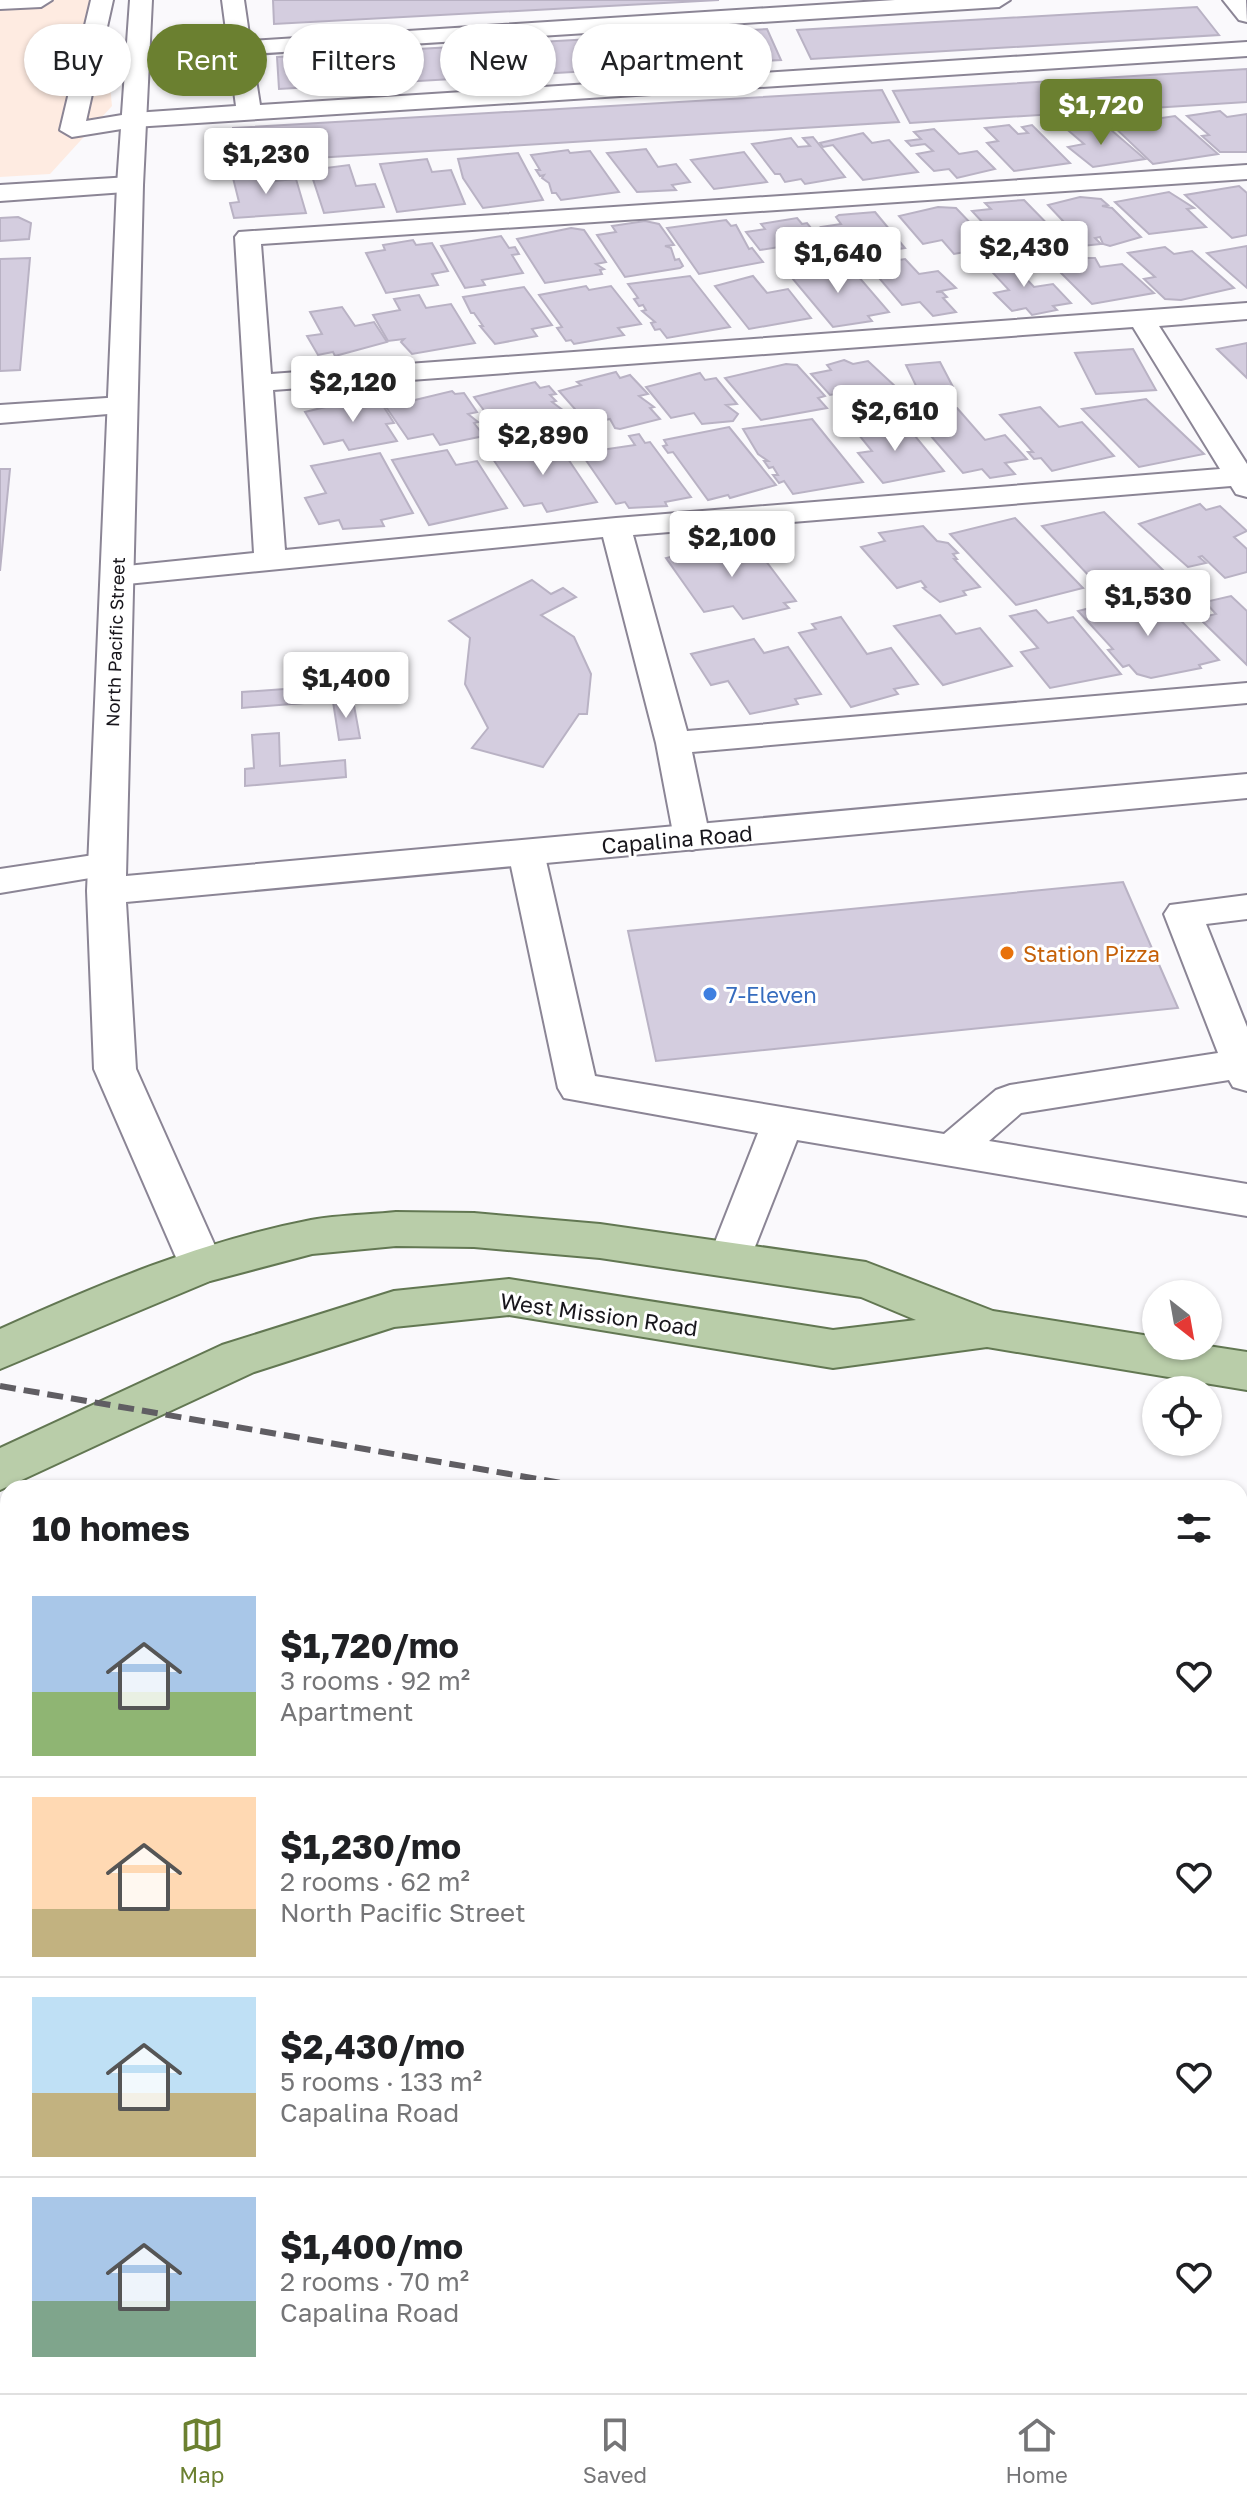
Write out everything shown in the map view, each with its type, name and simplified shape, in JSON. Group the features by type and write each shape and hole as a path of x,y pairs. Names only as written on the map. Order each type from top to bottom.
{"main road":[{"name":"West Mission Road","path":"0,1350 78,1314 201,1266 312,1237 396,1229 474,1230 600,1241 866,1280 988,1329 1247,1371"},
{"name":"West Mission Road","path":"0,1470 239,1358 394,1309 509,1297 833,1349 988,1329"}],"street":[{"name":"North Pacific Street","path":"141,0 130,185 106,878 115,1069 201,1266"},
{"path":"0,193 130,185"},
{"name":"Capalina Road","path":"106,878 526,852 1247,786"}],"lane":[{"path":"0,2 41,0"},
{"path":"102,0 72,130 134,120 1247,49"},
{"path":"233,0 236,24"},
{"path":"267,46 999,0"},
{"path":"1234,0 1247,15"},
{"path":"246,96 249,113"},
{"path":"270,561 248,237 1247,172"},
{"path":"259,383 1247,311"},
{"path":"117,576 616,527 1244,482 1141,318"},
{"path":"0,414 122,406"},
{"path":"616,527 673,743 692,838"},
{"path":"673,743 1247,693"},
{"path":"526,852 578,1088 1247,1200"},
{"path":"0,881 106,878"},
{"path":"952,1150 1010,1100 1244,1070 1183,914 1247,907"},
{"path":"730,1260 783,1122"}],"shaded area":[{"path":"0,0 102,0 104,24 24,24 24,96 111,96 112,106 50,174 0,177"}],"building":[{"path":"273,0 719,0 274,24"},
{"path":"1197,7 1219,35 811,59 797,30"},
{"path":"572,40 572,72 556,73 556,41"},
{"path":"772,40 781,60 772,61"},
{"path":"440,48 440,80 424,81 424,49"},
{"path":"277,57 283,57 283,89 279,89"},
{"path":"1247,69 1247,102 910,123 893,91"},
{"path":"882,90 899,122 233,163 233,128"},
{"path":"1220,111 1227,117 1247,114 1247,152 1220,152 1202,136 1209,135 1187,116"},
{"path":"1152,116 1155,119 1175,116 1218,154 1153,164 1109,122"},
{"path":"1083,123 1092,131 1110,129 1145,159 1093,167 1068,147 1084,144 1063,126"},
{"path":"1009,125 1018,134 1028,133 1022,127 1032,125 1070,163 1014,171 987,143 998,141 985,128"},
{"path":"934,129 959,154 977,151 995,169 957,178 949,169 934,171 917,154 933,151 925,144 911,146 906,141 921,139 914,132"},
{"path":"863,133 872,143 889,140 918,172 863,180 833,145 823,147 820,143"},
{"path":"813,137 845,177 805,184 801,179 785,182 752,144 791,138 798,147 810,146 803,138"},
{"path":"646,149 658,167 676,164 690,182 672,185 676,190 637,192 607,153"},
{"path":"568,150 570,153 590,151 619,192 561,200 556,193 552,193 549,183 542,178 544,175 540,176 536,170 540,170 531,155"},
{"path":"744,152 767,182 714,189 691,160"},
{"path":"518,153 543,200 483,208 463,178 458,159"},
{"path":"427,159 432,172 451,170 465,204 397,212 380,164"},
{"path":"349,165 356,186 375,184 384,207 324,213 310,170"},
{"path":"272,170 275,181 296,179 306,213 234,218 230,203 239,202 232,174"},
{"path":"1239,186 1247,193 1247,235 1232,238 1185,195"},
{"path":"1169,192 1194,208 1187,209 1206,227 1149,234 1115,202"},
{"path":"1080,197 1101,199 1108,205 1102,206 1112,208 1141,237 1110,246 1103,244 1100,237 1095,238 1101,244 1072,247 1065,240 1079,238 1048,205"},
{"path":"1024,200 1066,243 1010,252 972,211 991,209 985,203"},
{"path":"938,207 956,208 979,232 963,235 978,247 974,247 976,250 954,254 942,240 923,244 899,216"},
{"path":"875,212 905,248 867,254 871,259 855,261 852,256 844,257 821,227 841,224 836,217 839,215"},
{"path":"18,217 31,223 29,239 0,241 0,218"},
{"path":"797,218 802,224 807,223 816,234 811,235 829,257 791,263 779,247 760,250 746,232 765,229 761,224"},
{"path":"726,220 731,226 736,225 749,249 752,248 763,262 699,274 667,228"},
{"path":"645,221 659,224 674,245 665,246 671,248 675,260 679,259 683,266 625,277 597,235 616,232 612,226"},
{"path":"571,228 584,230 606,262 596,264 604,269 600,270 602,274 545,283 517,239"},
{"path":"501,236 509,248 515,247 519,254 512,255 523,273 482,280 485,285 465,288 441,246"},
{"path":"413,240 416,245 432,243 448,271 432,274 438,285 386,293 366,253 385,250 383,245"},
{"path":"1247,246 1247,288 1207,253"},
{"path":"1165,247 1174,254 1192,251 1234,288 1181,300 1165,299 1144,279 1155,277 1128,253"},
{"path":"1005,256 1014,266 1022,265 1028,271 1020,272 1034,287 1053,284 1071,303 1053,306 1057,310 1032,315 1026,308 1012,311 994,293 1009,290 981,260"},
{"path":"30,258 20,370 0,371 0,259"},
{"path":"1095,258 1100,267 1122,264 1154,293 1092,304 1054,266"},
{"path":"905,259 919,274 938,271 956,288 936,292 942,292 947,297 943,298 956,312 933,316 920,302 902,305 868,265"},
{"path":"833,264 844,277 837,278 858,276 889,312 868,316 872,321 833,327 787,272"},
{"path":"690,276 730,327 667,338 660,329 655,330 651,323 655,322 642,311 646,310 634,299 638,298 628,284"},
{"path":"753,276 767,293 788,289 811,318 749,329 715,286"},
{"path":"586,286 589,290 611,286 641,324 618,328 624,335 574,344 571,340 566,341 557,328 562,327 539,295"},
{"path":"524,287 552,325 532,329 537,336 495,344 463,297"},
{"path":"419,295 426,308 451,304 475,343 412,354 401,342 404,339 388,341 373,315 400,310 394,299"},
{"path":"342,307 355,326 374,322 387,342 335,356 333,352 318,355 307,336 322,334 310,312"},
{"path":"1247,343 1247,378 1217,349"},
{"path":"1133,349 1156,390 1096,394 1075,353"},
{"path":"844,360 853,364 868,361 911,401 868,411 850,391 830,395 811,374 831,370 827,365"},
{"path":"940,362 953,387 918,390 906,365"},
{"path":"786,364 797,365 825,396 818,398 827,408 761,420 725,378"},
{"path":"616,372 620,378 630,375 648,394 639,396 654,407 650,408 660,419 620,429 615,428 610,419 588,424 559,391 581,385 577,382"},
{"path":"700,373 705,380 716,378 737,404 726,405 738,414 733,421 702,424 694,413 671,418 646,387"},
{"path":"535,382 540,388 549,386 556,394 550,395 556,401 552,402 564,411 561,412 573,427 531,437 522,424 498,429 474,397"},
{"path":"452,391 455,394 464,393 477,412 468,414 478,422 474,423 484,436 440,445 433,434 408,439 386,407"},
{"path":"367,397 371,403 380,401 394,423 386,424 397,441 349,450 343,440 324,444 305,412"},
{"path":"1146,399 1204,454 1139,467 1082,409"},
{"path":"1040,407 1059,427 1082,422 1114,456 1052,471 1041,458 1034,459 1028,452 1033,452 1000,415"},
{"path":"957,408 985,440 1005,435 1027,459 1005,463 1015,474 990,478 982,469 963,473 924,428 942,424 932,413"},
{"path":"812,419 863,482 793,494 784,481 779,483 773,475 778,475 773,467 769,468 764,461 768,461 758,454 743,429"},
{"path":"874,420 882,430 906,425 944,471 883,483 858,453 872,451 850,424"},
{"path":"729,427 776,485 730,498 728,495 708,500 673,452 668,453 663,446 667,445 664,440"},
{"path":"639,434 645,443 650,442 691,497 665,502 667,506 629,508 625,502 616,504 581,453 635,445 629,436"},
{"path":"533,444 536,448 558,444 597,502 547,512 542,503 524,506 489,453"},
{"path":"447,450 456,465 477,461 507,508 429,525 392,460"},
{"path":"380,453 413,513 381,520 384,526 343,529 339,520 319,524 305,498 326,493 311,466"},
{"path":"0,469 10,469 0,571"},
{"path":"1200,504 1206,510 1220,506 1247,531 1234,537 1247,549 1247,572 1225,578 1202,556 1199,557 1206,563 1188,567 1139,524"},
{"path":"1104,512 1173,580 1106,594 1042,526"},
{"path":"1015,518 1083,588 1016,605 950,534"},
{"path":"923,526 937,541 948,543 958,553 953,554 957,559 954,559 980,587 963,591 966,595 940,602 923,588 926,587 921,581 897,588 861,547 885,541 879,533"},
{"path":"738,540 750,540 796,601 784,603 789,608 743,619 733,606 704,612 666,558"},
{"path":"532,580 551,594 563,588 576,597 541,615 574,637 591,674 587,714 579,714 543,767 472,748 488,728 465,684 470,638 449,621"},
{"path":"1231,596 1247,611 1247,665 1199,618 1216,614 1205,602"},
{"path":"1132,597 1142,608 1164,603 1219,660 1199,665 1201,668 1151,678 1137,674 1129,665 1123,667 1108,650 1113,649 1078,611"},
{"path":"1036,610 1048,623 1073,617 1121,674 1050,688 1021,652 1038,648 1010,616"},
{"path":"940,615 956,634 980,628 1012,666 943,685 894,626"},
{"path":"841,617 867,654 891,648 918,684 894,689 898,694 851,707 799,633 816,629 812,624"},
{"path":"754,639 764,653 788,647 821,694 795,699 798,704 750,714 728,681 711,685 691,654"},
{"path":"339,685 341,700 242,708 242,692"},
{"path":"353,700 360,738 339,740 333,702"},
{"path":"279,733 280,766 345,760 346,777 245,786 245,769 254,768 252,735"},
{"path":"1123,882 1178,1008 656,1061 628,931"}],"railway":[{"path":"0,1386 544,1480"}],"place":[{"name":"Station Pizza","path":"1007,953"},
{"name":"7-Eleven","path":"710,994"}]}
